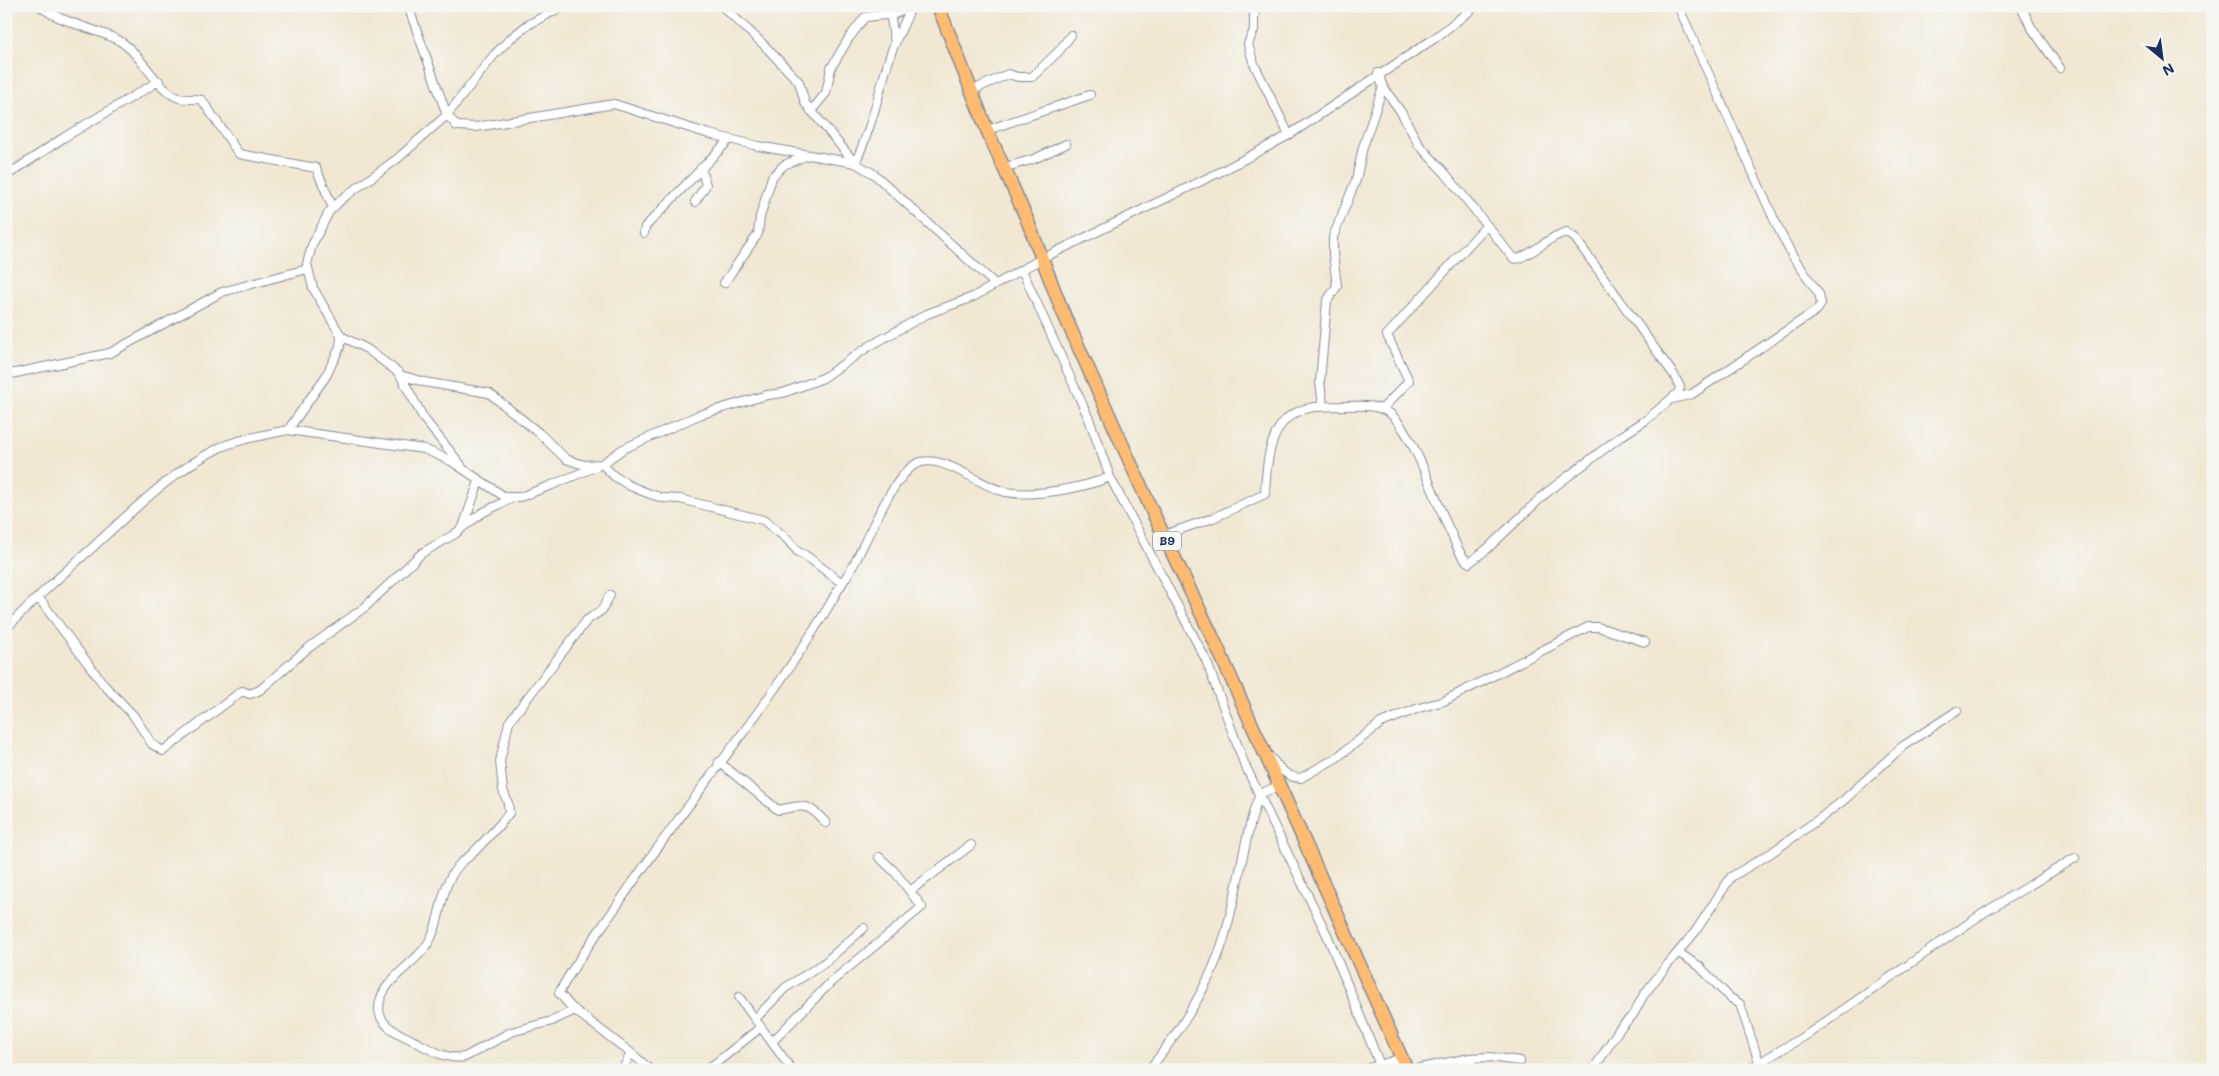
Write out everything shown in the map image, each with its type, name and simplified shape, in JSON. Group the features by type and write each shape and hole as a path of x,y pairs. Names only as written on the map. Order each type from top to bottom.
{"highway":[{"name":"B9","path":"938,6 987,130 1006,167 1062,310 1409,1070"}],"street":[{"path":"40,6 56,17 117,40 139,58 175,96 186,100 202,100 206,102 239,154 316,168 333,208"},
{"path":"408,6 448,115 451,122 457,126 476,127 614,104 678,126 730,139 855,163"},
{"path":"465,470 424,419 400,375 373,353 341,336 313,288 307,269 312,245 323,221 333,208 397,159 448,115 494,55 510,39 526,26 563,6"},
{"path":"722,6 763,44 799,82 805,103 855,163 874,174 995,284"},
{"path":"811,111 826,93 831,68 849,38 865,17 910,6 907,20 895,44 868,134 855,163"},
{"path":"1257,6 1254,16 1254,30 1248,44 1254,64 1289,135"},
{"path":"38,597 104,685 130,711 152,744 163,751 242,690 250,694 260,690 314,643 370,602 422,553 455,534 482,513 512,498 567,480 602,464 623,449 699,415 767,395 783,393 823,378 895,331 927,314 973,297 1042,259 1176,194 1289,135 1378,74 1435,38 1476,6"},
{"path":"1647,6 1656,6"},
{"path":"1672,399 1692,394 1817,310 1821,304 1819,294 1792,255 1778,228 1678,6"},
{"path":"2021,6 2031,27 2060,68"},
{"path":"890,10 890,26 895,44"},
{"path":"971,91 1008,74 1018,77 1032,77 1059,51 1071,35"},
{"path":"1164,535 1213,518 1264,494 1266,468 1278,429 1284,420 1292,414 1323,405 1362,406 1382,409 1392,414 1414,447 1436,502 1461,555 1469,563 1487,549 1546,493 1672,399 1680,387 1674,375 1575,238 1566,232 1557,234 1523,257 1516,259 1508,254 1445,173 1419,145 1401,112 1383,87 1378,74"},
{"path":"6,176 64,138 159,81"},
{"path":"1323,405 1320,382 1327,302 1337,286 1333,237 1356,180 1363,147 1383,87"},
{"path":"987,130 1090,95"},
{"path":"644,233 645,227 730,139"},
{"path":"1006,167 1034,159 1066,144"},
{"path":"724,283 758,234 760,217 772,176 784,165 808,155"},
{"path":"695,202 706,185 701,168"},
{"path":"1382,409 1409,381 1387,335 1486,226"},
{"path":"6,375 110,353 222,292 307,269"},
{"path":"1022,270 1089,420 1110,477 1206,660 1244,764 1328,936 1381,1067"},
{"path":"288,430 333,364 340,347 341,336"},
{"path":"400,375 424,382 489,394 539,433 566,459 584,465 602,464 614,476 630,486 650,494 663,498 680,499 763,520 786,538 798,552 805,555 842,583"},
{"path":"6,629 38,597 137,507 180,472 209,453 231,443 288,430 424,450 439,454 498,493 512,498"},
{"path":"651,1070 575,1010 559,993 637,876 800,654 842,583 887,499 906,471 916,464 934,461 953,468 990,488 1016,492 1045,492 1098,482 1110,477"},
{"path":"462,527 479,481"},
{"path":"575,1010 552,1021 511,1032 465,1057 458,1058 444,1056 389,1027 381,1018 379,1008 387,986 411,965 435,932 442,892 449,880 460,864 473,854 509,813 508,803 503,790 500,761 508,722 587,620 602,610 610,595"},
{"path":"1262,748 1286,774 1301,778 1336,758 1381,724 1419,708 1444,701 1588,628 1598,628 1645,642"},
{"path":"1594,1070 1620,1028 1633,1015 1643,996 1662,970 1679,953 1731,877 1802,831 1844,800 1903,746 1957,711"},
{"path":"719,762 778,810 799,806 812,808 826,823"},
{"path":"1149,1070 1177,1032 1210,974 1220,950 1242,868 1248,830 1260,794 1278,786"},
{"path":"910,891 971,844"},
{"path":"772,1042 831,982 922,907 879,857"},
{"path":"1746,1070 1808,1034 1985,912 2075,858"},
{"path":"755,1019 785,988 823,964 864,928"},
{"path":"1679,953 1699,966 1729,997 1740,1004 1759,1062"},
{"path":"739,997 792,1070"},
{"path":"705,1070 716,1064 761,1027"},
{"path":"622,1070 631,1053"},
{"path":"1409,1070 1470,1058 1490,1057 1520,1061"},
{"path":"1363,1070 1381,1067 1402,1058"},
{"path":"1470,1058 1474,1070"}]}
